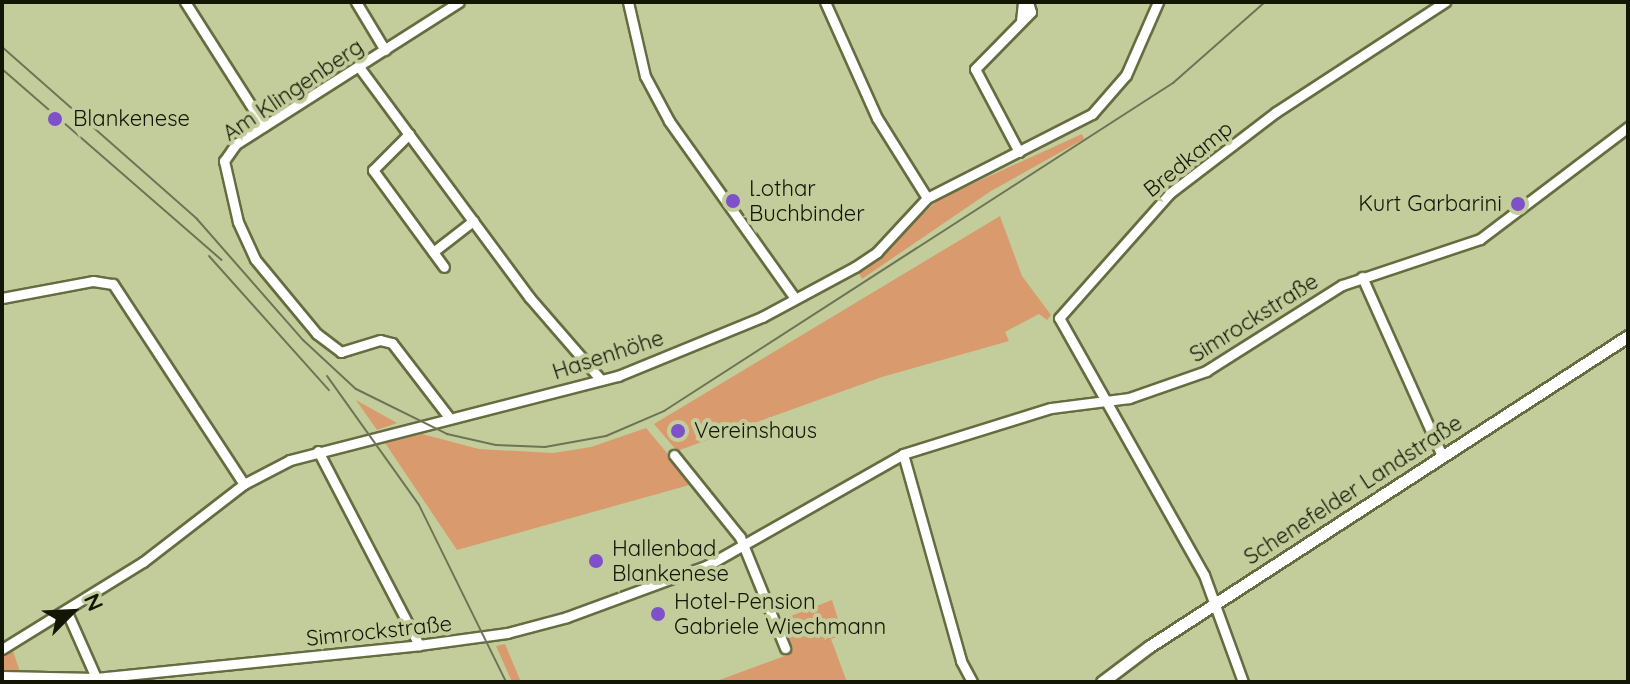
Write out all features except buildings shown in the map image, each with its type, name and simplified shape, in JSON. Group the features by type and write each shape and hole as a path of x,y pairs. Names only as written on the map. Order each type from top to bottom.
{"street":[{"path":"185,2 264,126"},
{"path":"356,2 385,50"},
{"name":"Am Klingenberg","path":"448,416 392,343 380,340 350,352 336,351 259,265 238,222 224,161 231,148 459,2"},
{"path":"628,2 645,76 669,121 795,298"},
{"path":"825,2 877,118 927,198"},
{"path":"1019,152 975,69 1031,12 1026,2"},
{"name":"Hasenhöhe","path":"2,649 143,562 244,484 318,451 601,380 762,317 877,252 927,198 1079,122 1105,103 1126,75 1158,2"},
{"name":"Bredkamp","path":"1108,402 1062,326 1062,313 1170,193 1276,112 1445,2"},
{"path":"359,67 534,302 601,380"},
{"name":"Simrockstraße","path":"2,676 97,680 485,638 560,619 694,571 903,454 1051,408 1108,402 1206,371 1362,277 1480,239 1628,127"},
{"path":"409,134 373,170 444,267"},
{"path":"433,252 473,221"},
{"path":"1362,277 1442,456"},
{"path":"2,298 93,281 113,284 244,484"},
{"name":"Schenefelder Landstraße","path":"1102,682 1216,602 1628,336"},
{"path":"1108,402 1216,602 1243,682"},
{"path":"318,451 419,645"},
{"path":"903,454 961,661 972,682"},
{"path":"674,455 744,545 785,648"},
{"path":"66,610 97,680"}],"shaded area":[{"path":"1082,134 1084,139 991,191 862,279 859,273 939,199"},
{"path":"1000,216 1022,276 1051,315 1047,320 1039,314 1005,332 1009,341 882,377 677,451 654,424"},
{"path":"356,400 397,423 377,430"},
{"path":"646,428 693,484 457,550 385,443 422,434 479,449 553,453 591,447"},
{"path":"832,600 843,635 831,639 847,682 714,682 790,654 778,621"},
{"path":"505,644 521,682 512,682 496,646"},
{"path":"12,648 20,672 2,673 2,654"}],"tram line":[{"path":"2,47 197,219 303,340 356,389 447,434 496,445 545,447 606,436 664,411 1173,83 1265,2"},
{"path":"2,69 222,260"},
{"path":"209,256 329,390"},
{"path":"327,376 419,505 506,682"}],"place":[{"name":"Blankenese","path":"55,119"},
{"name":"Lothar Buchbinder","path":"733,201"},
{"name":"Kurt Garbarini","path":"1518,204"},
{"name":"Vereinshaus","path":"678,431"},
{"name":"Hallenbad Blankenese","path":"596,561"},
{"name":"Hotel-Pension Gabriele Wiechmann","path":"658,614"}]}
